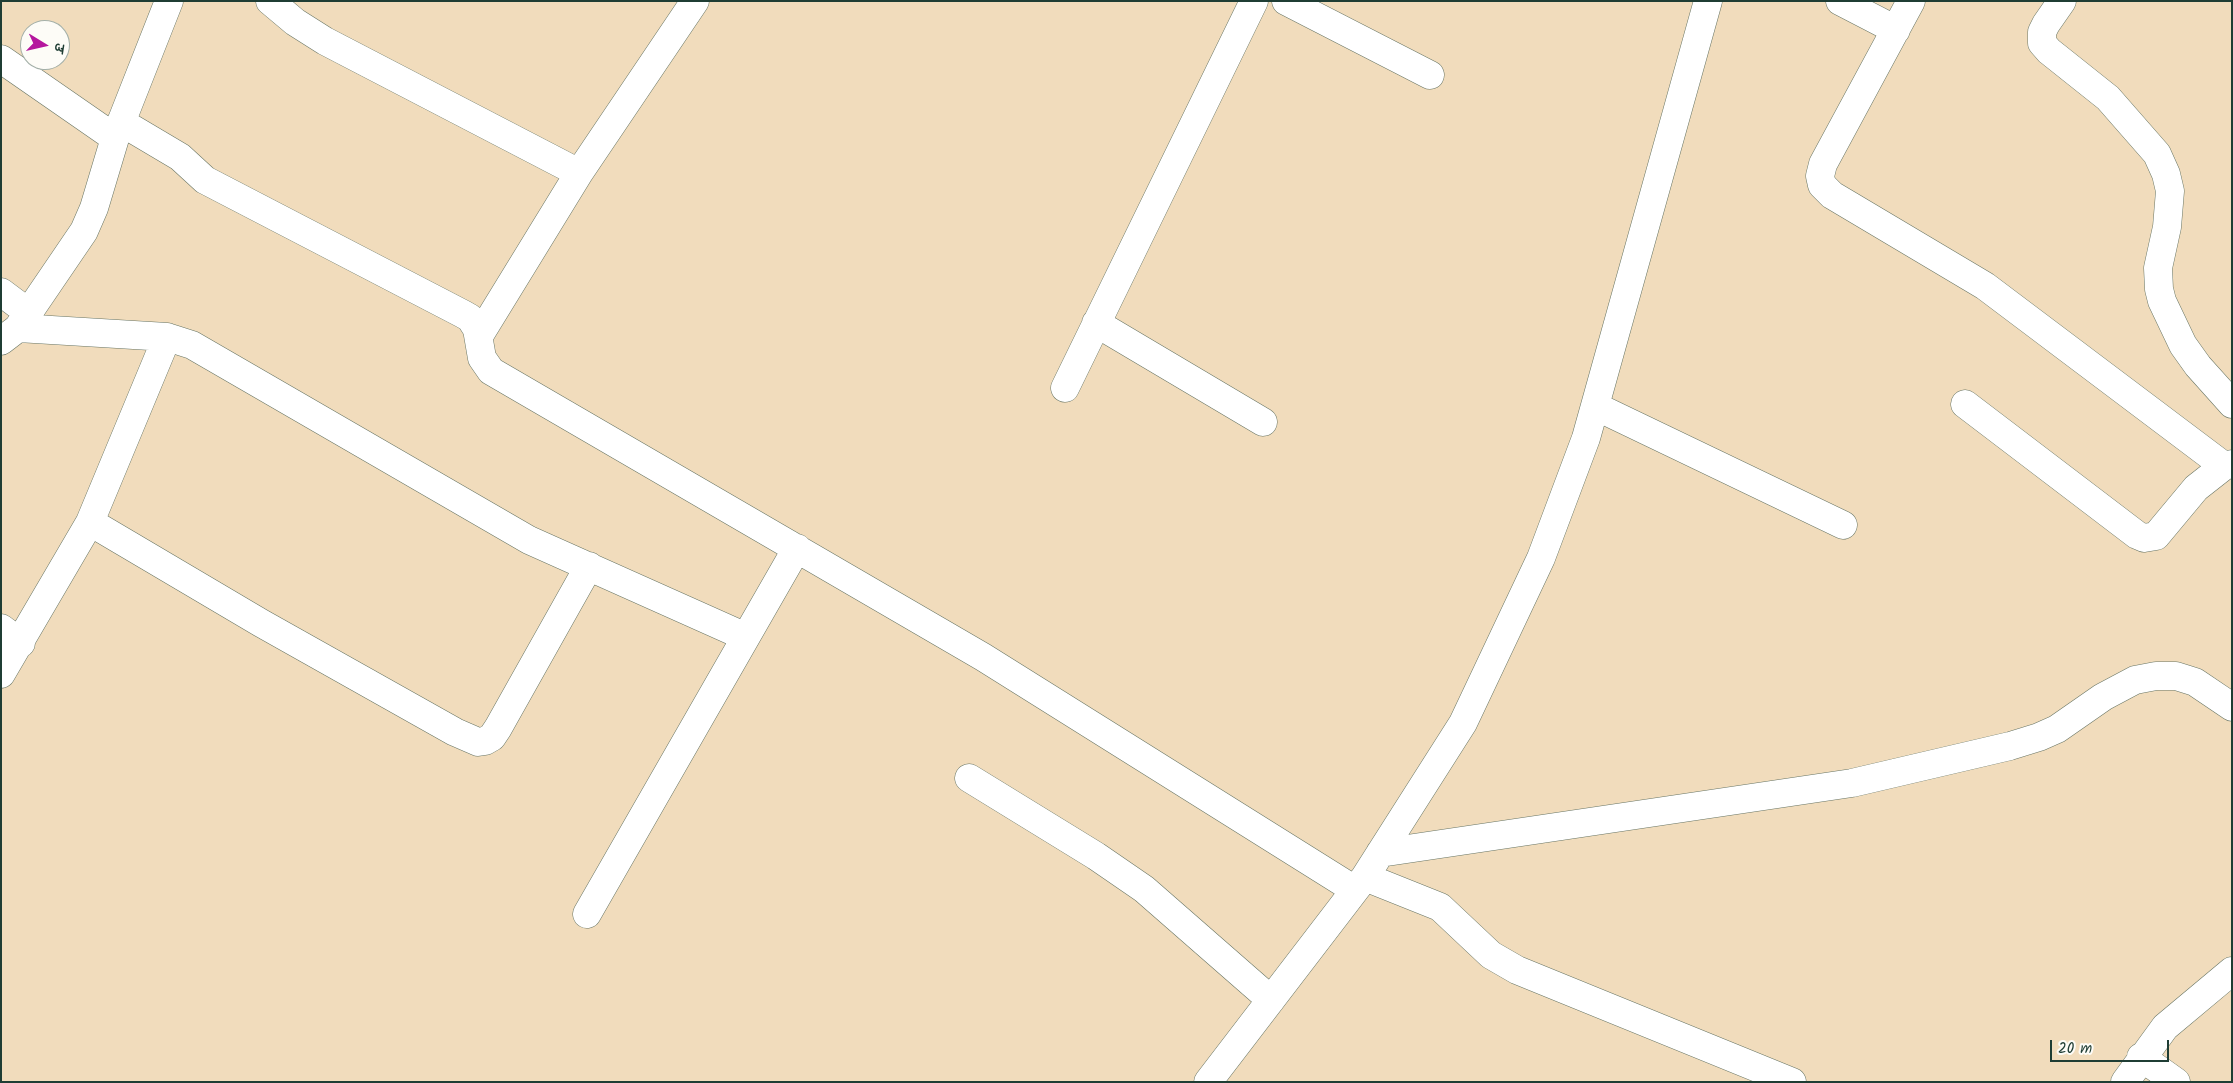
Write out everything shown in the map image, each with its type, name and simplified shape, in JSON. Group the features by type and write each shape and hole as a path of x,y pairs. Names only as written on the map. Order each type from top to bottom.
{"street":[{"path":"16,327 84,231 94,208 118,130 169,1"},
{"path":"270,1 295,22 325,41 579,173"},
{"path":"479,336 579,173 695,1"},
{"path":"1065,388 1254,1"},
{"path":"1286,1 1430,75"},
{"path":"1208,1082 1360,883 1463,723 1541,558 1586,438 1708,1"},
{"path":"1840,1 1896,30"},
{"path":"1911,1 1823,164 1820,176 1825,190 1985,286 2228,465 2196,488 2156,536 2144,538 2137,535 1965,404"},
{"path":"2062,1 2042,32 2042,43 2049,51 2108,98 2157,154 2166,174 2170,191 2167,227 2158,268 2159,289 2162,301 2183,345 2198,366 2232,404"},
{"path":"1,59 118,130 180,157 205,180 470,318 479,336 482,358 491,371 797,548 1360,883 1440,907 1449,913 1484,949 1504,964 1777,1079"},
{"path":"1,292 16,327"},
{"path":"1096,323 1263,422"},
{"path":"16,327 168,337 192,345 529,540 746,637"},
{"path":"1,674 11,635 90,522 168,337"},
{"path":"1595,406 1843,525"},
{"path":"90,522 261,623 455,732 478,742 492,737 498,728 589,566"},
{"path":"587,914 797,548"},
{"path":"1380,853 1852,783 2010,746 2040,736 2056,729 2104,697 2135,680 2156,676 2176,676 2195,682 2232,707"},
{"path":"969,778 1096,856 1144,889 1271,1000"},
{"path":"2125,1082 2141,1057 2165,1027 2232,971"},
{"path":"2141,1057 2176,1082"}]}
